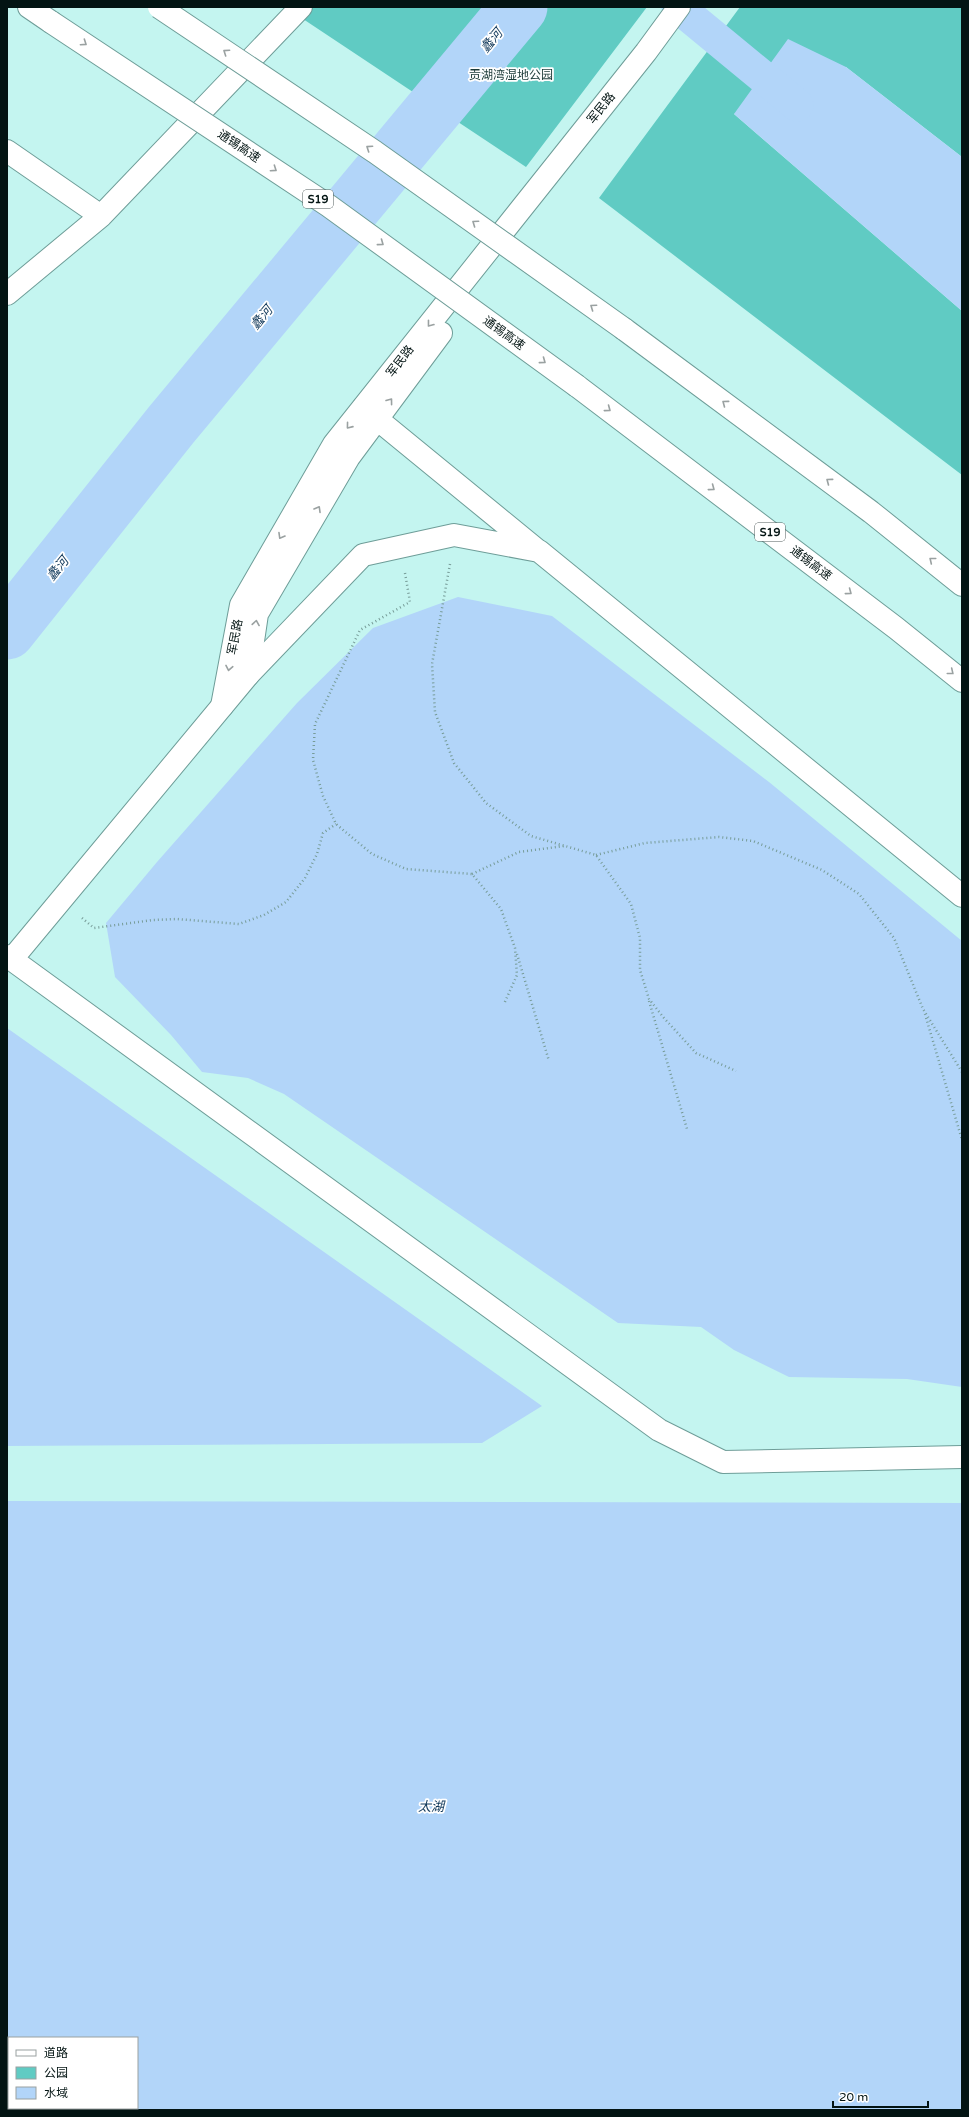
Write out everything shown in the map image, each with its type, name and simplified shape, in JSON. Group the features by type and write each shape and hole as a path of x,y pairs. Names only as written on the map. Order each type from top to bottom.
{"main road":[{"name":"通锡高速","path":"30,7 329,206 577,386 896,628 962,681"},
{"path":"159,7 375,152 624,329 871,512 962,585"},
{"path":"7,294 101,216 301,7"},
{"path":"648,55 679,7"},
{"path":"648,55 688,7"},
{"name":"军民路","path":"222,706 241,604 334,444 370,413 648,55"},
{"path":"7,151 101,216"},
{"path":"370,413 962,896"},
{"name":"军民路","path":"248,675 257,614 349,457 370,413"},
{"path":"539,551 454,535 363,555 248,675 9,958 659,1430 723,1462 962,1457"}],"path":[{"path":"400,547 410,602 360,630 315,724 313,760 323,796 336,824 372,854 406,869 472,874 519,852 565,846"},
{"path":"445,596 432,664 435,712 454,763 486,802 531,836 596,856 645,843 719,836 753,841 822,870 858,894 894,938 923,1009 962,1140"},
{"path":"94,928 153,920 177,919 239,924 264,915 286,902 305,878 317,854 323,833 336,824"},
{"path":"596,856 631,904 640,938 640,970 687,1129"},
{"path":"472,874 501,909 515,948 549,1061"},
{"path":"504,1004 517,975 515,948"},
{"path":"649,999 696,1053 736,1070"},
{"path":"923,1009 962,1072"}],"green space":[{"name":"贡湖湾湿地公园","path":"285,7 647,7 526,167"},
{"path":"740,7 962,7 962,157 846,67 734,114 962,311 962,475 599,198"}],"water":[{"path":"788,39 846,67 962,157 962,311 734,114"},
{"path":"458,597 552,616 769,782 962,941 962,1387 907,1379 789,1377 734,1350 701,1327 618,1323 284,1094 248,1078 202,1072 171,1035 115,977 106,923 157,862 297,703 373,628"},
{"path":"7,1028 542,1406 482,1443 7,1446"},
{"name":"太湖","path":"7,1501 962,1503 962,2110 7,2110"}],"waterway":[{"name":"蠡河","path":"7,631 171,425 519,7"},
{"path":"678,7 797,105"}]}
